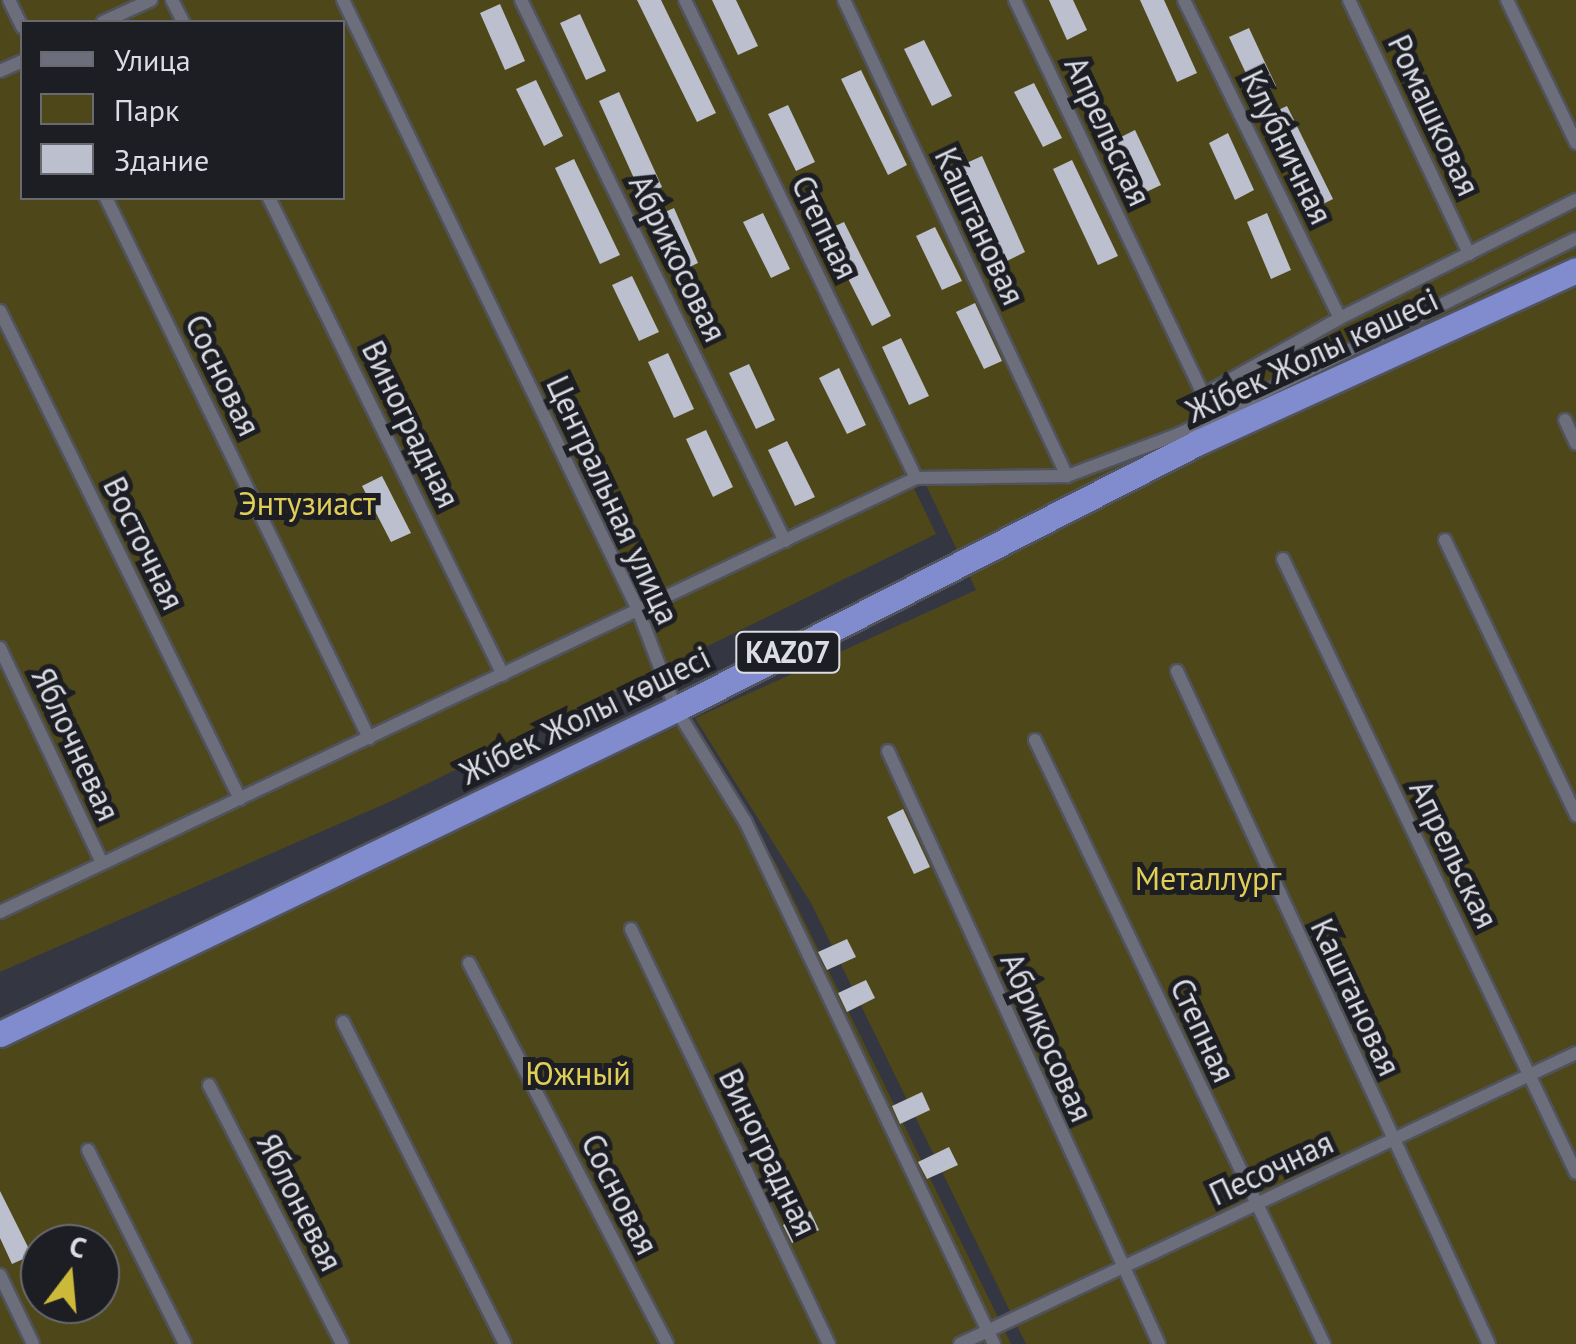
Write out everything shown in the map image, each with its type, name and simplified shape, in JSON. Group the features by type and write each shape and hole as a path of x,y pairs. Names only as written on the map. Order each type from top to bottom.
{"highway":[{"name":"Жібек Жолы көшесі","path":"0,1034 676,709 1199,442 1576,270"}],"street":[{"path":"107,20 151,0"},
{"name":"Центральная улица","path":"342,0 638,610 676,709 746,821 994,1344"},
{"name":"Абрикосовая","path":"521,0 785,541"},
{"name":"Степная","path":"684,0 916,478"},
{"name":"Каштановая","path":"844,0 1066,476"},
{"name":"Апрельская","path":"1015,0 1203,394 1340,318"},
{"name":"Клубничная","path":"1184,0 1340,318"},
{"name":"Ромашковая","path":"1349,0 1469,254"},
{"path":"1507,0 1576,143"},
{"name":"Сосновая","path":"107,200 370,738"},
{"name":"Виноградная","path":"269,200 503,675"},
{"path":"1340,318 1576,200"},
{"path":"0,912 916,478 1066,476 1179,434 1576,239"},
{"name":"Восточная","path":"0,311 240,799"},
{"path":"1565,420 1576,444"},
{"path":"1445,540 1576,816"},
{"name":"Апрельская","path":"1283,559 1576,1173"},
{"name":"Яблочневая","path":"0,648 102,864"},
{"name":"Каштановая","path":"1178,671 1488,1344"},
{"name":"Степная","path":"1035,740 1324,1344"},
{"name":"Абрикосовая","path":"888,750 1158,1344"},
{"name":"Виноградная","path":"631,929 830,1344"},
{"name":"Сосновая","path":"470,963 667,1344"},
{"path":"342,1022 506,1344"},
{"name":"Песочная","path":"960,1344 1576,1052"},
{"name":"Яблоневая","path":"209,1085 342,1344"},
{"path":"88,1150 185,1344"},
{"path":"0,1275 32,1344"}],"green space":[{"name":"Энтузиаст","path":"0,0 679,0 936,534 396,799 0,972"},
{"name":"Металлург","path":"695,0 1576,0 1576,1344 1026,1344 811,903 695,718 976,590"},
{"name":"Южный","path":"689,721 777,865 1011,1344 0,1344 0,1046"}],"building":[{"path":"637,0 661,0 716,113 697,122"},
{"path":"712,0 736,0 758,46 738,55"},
{"path":"1049,0 1073,0 1087,30 1067,40"},
{"path":"1140,0 1164,0 1197,73 1177,82"},
{"path":"500,4 525,61 505,70 480,13"},
{"path":"580,14 606,71 586,80 560,23"},
{"path":"1249,28 1276,86 1256,95 1229,37"},
{"path":"924,40 952,96 932,106 904,49"},
{"path":"861,70 907,165 888,175 841,79"},
{"path":"536,80 563,136 544,146 516,89"},
{"path":"1034,83 1062,138 1043,147 1014,92"},
{"path":"619,92 662,187 642,196 599,101"},
{"path":"788,105 815,162 796,171 768,114"},
{"path":"1287,106 1333,199 1313,209 1267,115"},
{"path":"1135,130 1161,185 1142,194 1115,140"},
{"path":"1228,133 1254,190 1235,200 1209,143"},
{"path":"982,156 1025,252 1005,262 962,165"},
{"path":"574,159 620,255 600,264 555,168"},
{"path":"1072,160 1118,256 1098,265 1053,169"},
{"path":"674,208 698,263 679,272 654,217"},
{"path":"763,213 790,269 771,278 743,222"},
{"path":"1267,213 1291,270 1271,279 1247,222"},
{"path":"844,222 891,316 872,326 824,231"},
{"path":"935,227 962,281 942,290 916,236"},
{"path":"632,276 659,332 639,341 612,285"},
{"path":"975,303 1002,361 984,369 956,312"},
{"path":"901,338 929,396 909,405 882,347"},
{"path":"668,353 694,409 674,418 648,362"},
{"path":"749,364 775,420 756,429 729,373"},
{"path":"839,368 866,425 847,434 819,378"},
{"path":"706,430 733,487 713,497 686,439"},
{"path":"787,441 815,497 795,506 768,450"},
{"path":"382,476 411,533 391,542 362,486"},
{"path":"903,809 930,867 914,874 887,817"},
{"path":"847,939 856,957 827,970 818,952"},
{"path":"866,980 875,998 847,1012 838,993"},
{"path":"922,1092 930,1110 900,1124 892,1106"},
{"path":"949,1147 958,1165 927,1179 918,1162"},
{"path":"0,1191 20,1231 20,1260 12,1264 0,1238"},
{"path":"810,1211 819,1230 792,1243 783,1225"}]}
